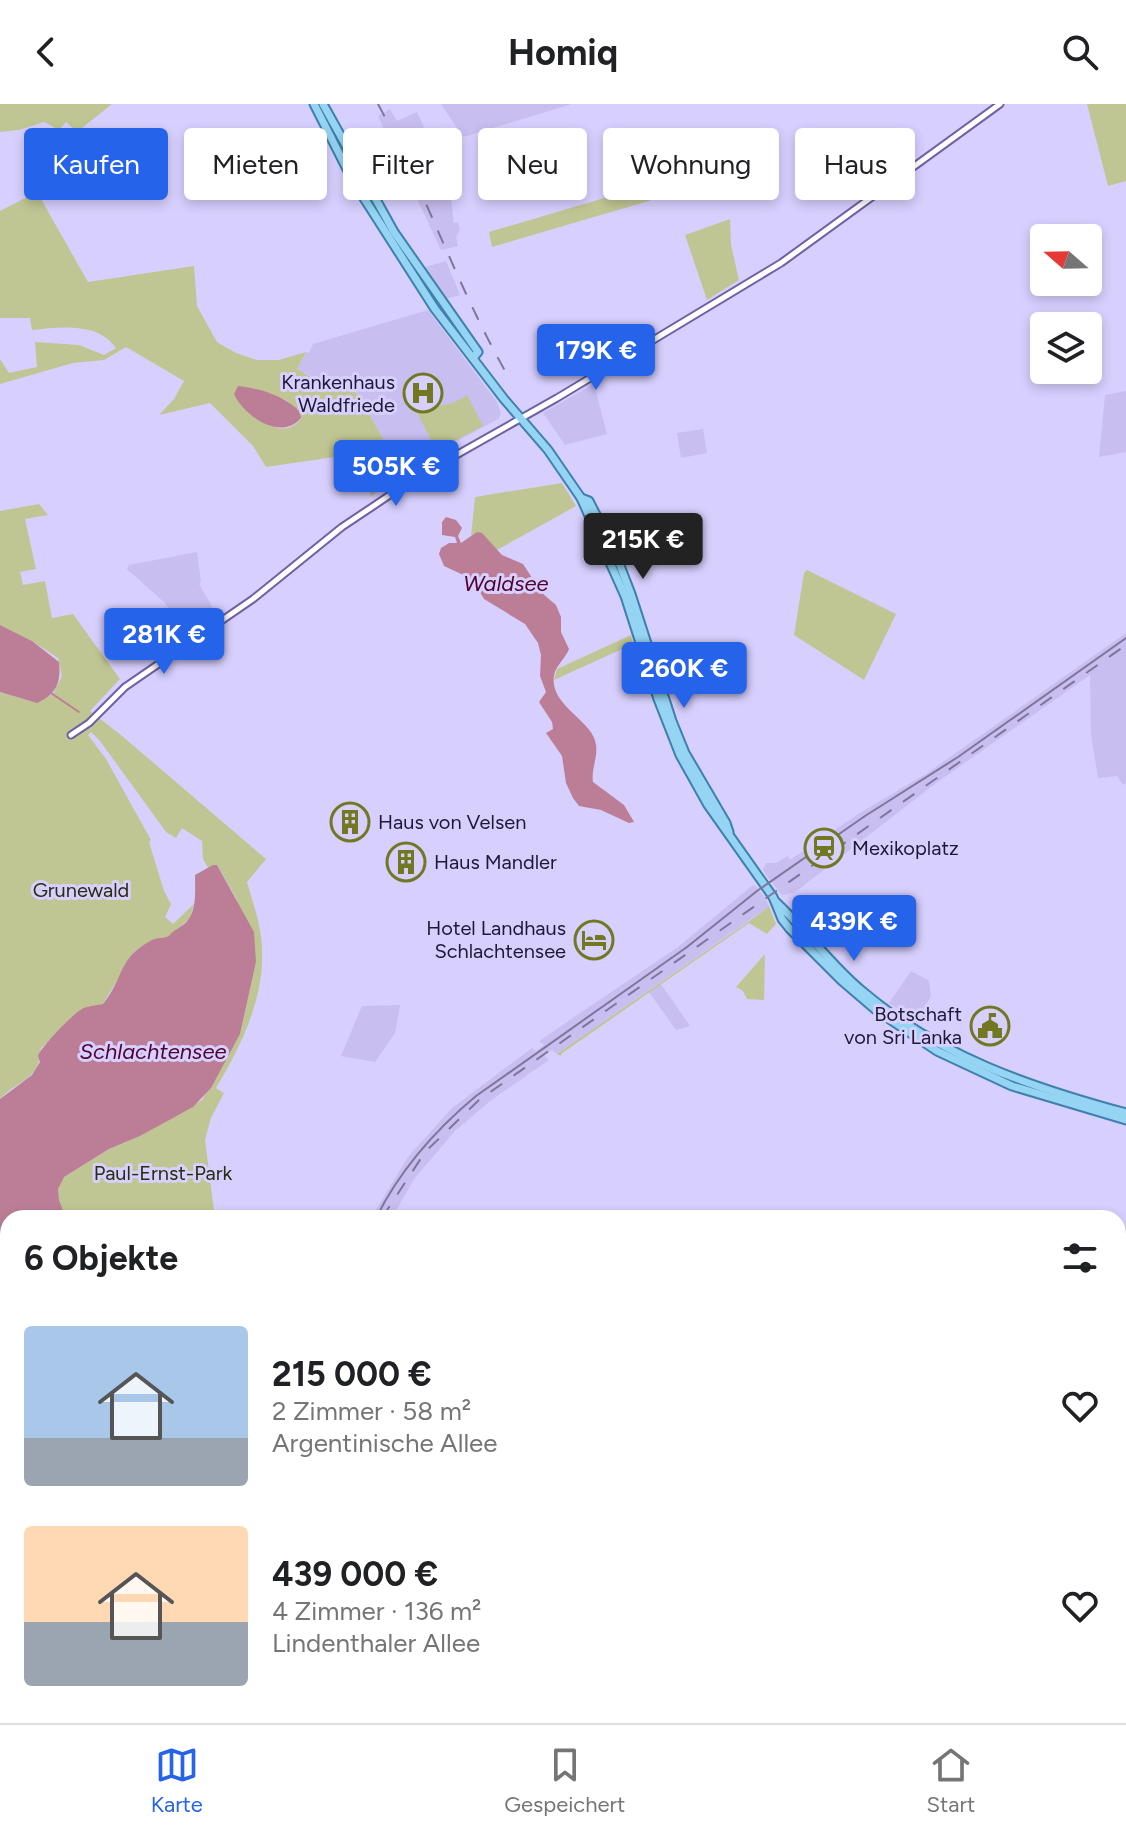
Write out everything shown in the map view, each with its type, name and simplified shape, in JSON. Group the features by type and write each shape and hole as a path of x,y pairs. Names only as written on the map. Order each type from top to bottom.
{"main road":[{"path":"314,104 357,186 436,310 476,355"},
{"path":"323,104 400,242 521,419 553,455 585,500 625,596 658,699 680,755 722,827 729,832 775,900 848,979 883,1009 923,1036 969,1060 1020,1081 1126,1113"},
{"path":"775,900 782,919 819,959 876,1010 922,1042 968,1068 1002,1082 1126,1120"}],"street":[{"path":"71,735 89,723 125,687 253,599 342,527 412,480 521,419 781,263 1000,104"}],"shaded area":[{"path":"441,104 572,104 493,128 478,128 478,132 463,137 462,128 457,128"},
{"path":"390,109 397,121 417,112 424,127 384,128 378,116"},
{"path":"417,200 451,200 454,223 458,222 460,230 456,237 458,246 441,250"},
{"path":"446,261 460,295 446,299 422,268"},
{"name":"Krankenhaus Waldfriede","path":"428,310 497,402 501,414 498,419 405,469 399,468 360,397 352,389 337,381 317,379 297,369 313,344"},
{"path":"594,384 607,434 565,445 543,413"},
{"path":"1126,391 1126,452 1099,457 1105,395"},
{"path":"703,429 707,453 681,458 677,433"},
{"path":"197,552 199,584 216,614 188,632 164,602 127,569 129,565"},
{"path":"1126,633 1126,783 1123,785 1117,776 1098,778 1091,735 1090,675 936,783 794,893 782,895 769,879 763,870 766,863 776,863 788,856 790,860 926,774"},
{"path":"753,885 768,903 767,908 557,1054 552,1050 544,1055 549,1060 490,1101 455,1131 414,1179 397,1210 376,1210 408,1157 452,1108 532,1048 536,1051 544,1045 539,1041 678,947"},
{"path":"911,971 929,981 931,996 916,1021 889,1003"},
{"path":"661,984 690,1026 676,1030 649,992"},
{"path":"400,1005 395,1033 375,1062 341,1056 362,1006"}],"green space":[{"path":"0,104 112,104 82,128 73,128 66,122 61,128 55,128 44,122 0,132"},
{"path":"1087,104 1126,104 1126,181 1108,186"},
{"path":"603,198 652,200 492,247 489,232"},
{"path":"24,199 42,200 88,282 194,266 197,306 217,342 257,360 279,360 306,352 297,369 316,379 344,384 354,391 399,468 409,470 371,496 362,453 266,467 253,446 210,403 159,415 174,399 184,381 126,347 104,360 73,363 0,384 0,359 9,373 37,367 35,342 79,345 104,355 116,348 89,330 32,330 30,318 0,318 0,211","holes":["252,388 286,400 301,419 289,428 277,428 265,422 253,414"]},
{"path":"730,219 731,245 739,280 707,300 685,235"},
{"path":"467,395 483,426 436,451 416,410 452,403"},
{"path":"562,483 576,506 497,550 477,532 471,537 475,497"},
{"name":"Grunewald","path":"39,504 48,515 25,519 36,569 20,572 23,585 45,581 52,618 73,614 120,679 90,711 266,859 247,882 261,937 261,977 257,997 244,1035 216,1088 224,1093 211,1118 205,1140 214,1210 63,1210 59,1200 58,1188 64,1177 109,1149 140,1136 202,1100 240,1034 256,962 236,898 217,865 208,868 203,859 202,841 182,828 176,838 166,832 91,732 88,735 106,759 151,840 149,842 164,891 171,904 165,917 173,924 194,904 190,918 170,936 163,940 156,939 135,951 103,1004 73,1016 41,1048 40,1059 32,1073 0,1099 0,692 30,701 53,694 62,676 58,658 0,625 0,511"},
{"path":"807,570 896,614 864,680 794,635"},
{"path":"631,635 633,644 554,680 557,669"},
{"path":"768,904 776,924 767,934 749,923 561,1056 557,1054 748,922"},
{"path":"765,954 764,1000 747,999 743,991 736,987"}],"water":[{"path":"238,386 279,397 294,406 301,418 293,425 274,427 254,418 234,394"},
{"name":"Waldsee","path":"446,517 456,520 462,528 458,536 461,543 477,532 482,533 502,555 523,564 542,593 556,605 561,617 561,632 569,649 555,672 554,687 565,705 593,736 596,750 593,782 624,805 634,822 579,806 573,798 566,783 562,756 546,733 553,729 552,722 539,702 546,692 540,676 538,643 525,624 484,599 472,579 444,566 439,554 441,548 457,543 455,537 442,535 442,522"},
{"path":"0,625 32,641 59,662 56,687 37,703 0,692"},
{"name":"Schlachtensee","path":"217,865 254,932 256,962 240,1034 211,1088 193,1107 109,1149 64,1177 58,1189 63,1210 0,1210 0,1099 32,1075 40,1062 40,1052 73,1016 84,1008 103,1004 133,954 152,940 169,936 186,922 194,904 195,875"}],"waterway":[{"path":"51,693 79,712"}],"tram line":[{"path":"381,1210 419,1152 476,1096 687,947 757,891 865,816 958,757 1126,638"}],"railway":[{"path":"378,104 473,309 508,376"},
{"path":"387,1210 425,1152 479,1100 1126,645"}],"place":[{"name":"Krankenhaus Waldfriede","path":"423,393"},
{"name":"Haus von Velsen","path":"350,822"},
{"name":"Mexikoplatz","path":"824,848"},
{"name":"Haus Mandler","path":"406,862"},
{"name":"Hotel Landhaus Schlachtensee","path":"594,940"},
{"name":"Botschaft von Sri Lanka","path":"990,1026"}],"park label":[{"name":"Paul-Ernst-Park","path":"163,1173"}]}
